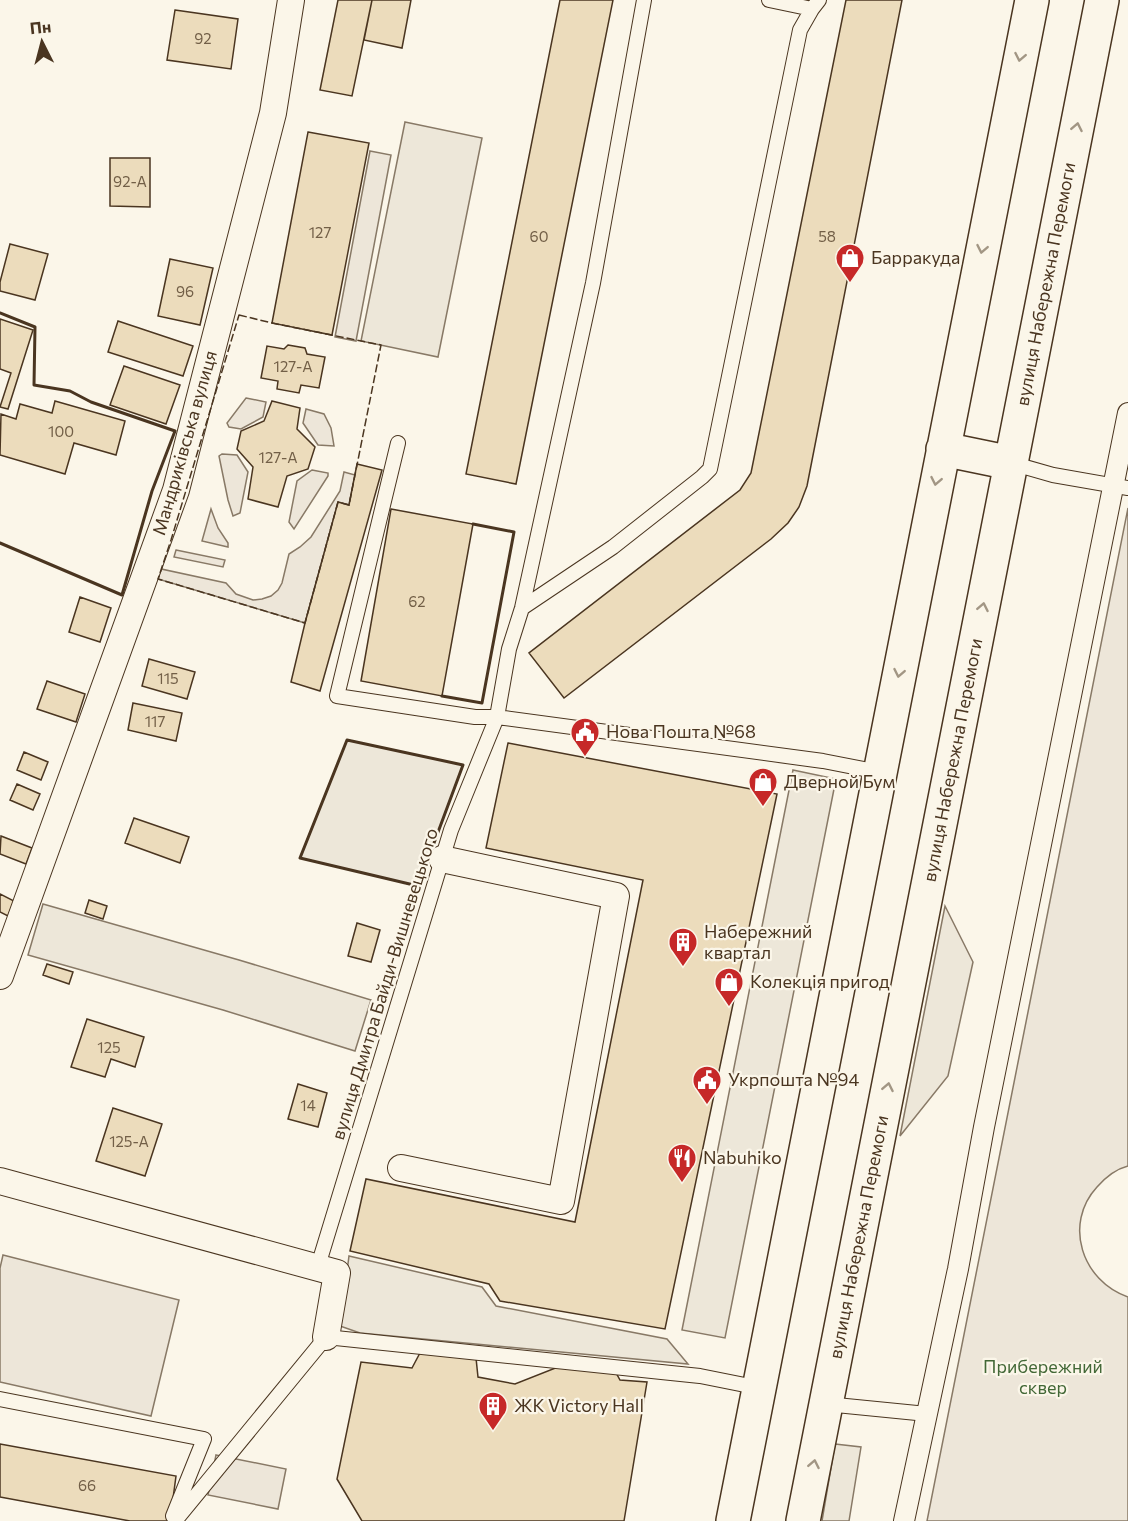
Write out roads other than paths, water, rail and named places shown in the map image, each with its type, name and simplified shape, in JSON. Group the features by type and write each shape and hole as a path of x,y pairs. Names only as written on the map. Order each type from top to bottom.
{"main road":[{"path":"733,1521 1032,0"},
{"name":"вулиця Набережна Перемоги","path":"803,1521 1102,0"},
{"path":"943,449 1011,463"}],"street":[{"name":"Мандриківська вулиця","path":"0,976 176,490 273,113 291,0"},
{"path":"904,1521 958,1269 987,1115 1121,486 1128,413"},
{"path":"401,1168 561,1201 616,896 441,860"},
{"path":"0,1181 337,1272 326,1337"}],"lane":[{"name":"вулиця Дмитра Байди-Вишневецького","path":"318,1266 441,860 497,717 509,649 522,608 593,283 644,0"},
{"path":"522,608 613,547 710,469 800,30 815,4 769,0"},
{"path":"398,443 337,696 475,717 497,717 824,761 879,772"},
{"path":"1011,463 1053,475 1121,486"},
{"path":"174,1521 326,1337 671,1372 759,1388"},
{"path":"0,1399 204,1439 192,1504 174,1521"},
{"path":"826,1404 927,1414"}],"place":[{"name":"Барракуда","path":"850,284"},
{"name":"Нова Пошта №68","path":"585,758"},
{"name":"Дверной Бум","path":"763,808"},
{"name":"Набережний квартал","path":"683,968"},
{"name":"Колекція пригод","path":"729,1008"},
{"name":"Укрпошта №94","path":"707,1106"},
{"name":"Nabuhiko","path":"682,1184"},
{"name":"ЖК Victory Hall","path":"493,1432"}],"park label":[{"name":"Прибережний сквер","path":"1043,1377"}]}
